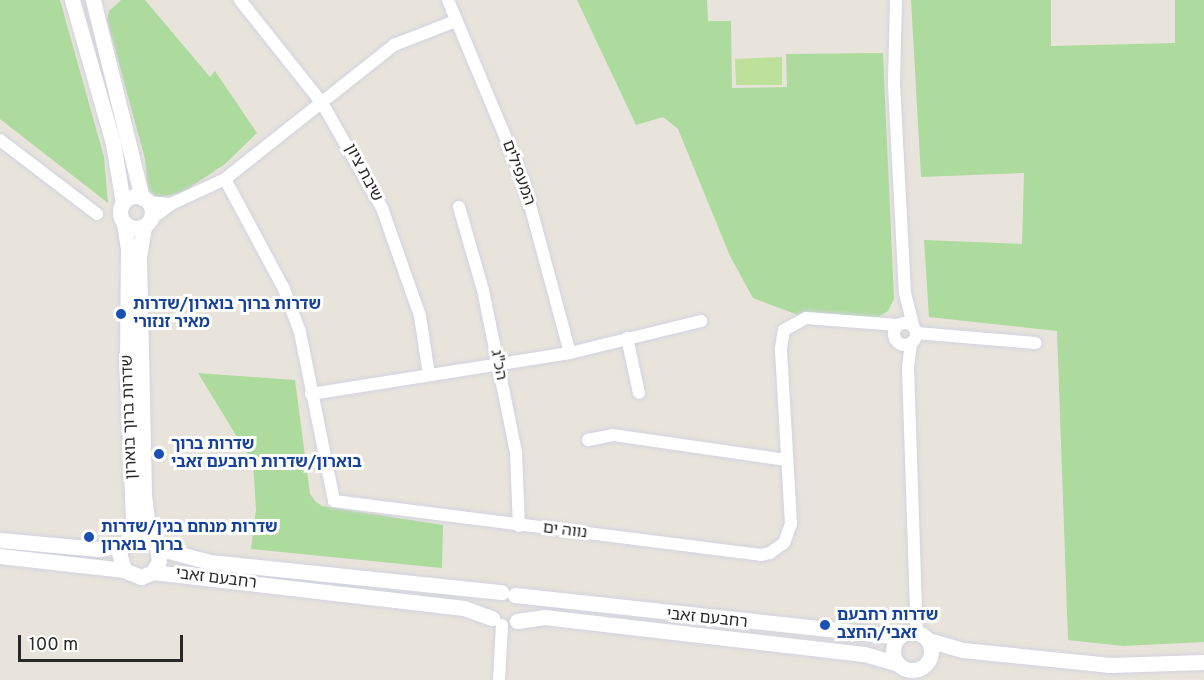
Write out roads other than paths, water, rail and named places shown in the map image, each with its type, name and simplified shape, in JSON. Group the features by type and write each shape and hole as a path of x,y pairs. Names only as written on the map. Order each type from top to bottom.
{"street":[{"path":"93,0 145,200 147,223"},
{"name":"שיבת ציון","path":"240,0 322,103 382,208 404,263 420,316 429,375"},
{"name":"המעפילים","path":"448,0 522,179 570,353"},
{"path":"76,2 113,143 123,203 120,214 124,223 133,228 147,223 171,204 225,179 394,45 456,21"},
{"path":"893,3 894,84 905,333 923,636 931,655 926,665"},
{"path":"0,140 97,214"},
{"path":"225,179 284,289 300,332 311,394 570,353 701,321"},
{"path":"123,203 131,197 171,204"},
{"name":"הכ\"ג","path":"459,207 483,290 516,452 519,526"},
{"name":"שדרות ברוך בוארון","path":"124,223 128,247 127,368 133,517 126,542"},
{"name":"שדרות ברוך בוארון","path":"147,223 139,257 141,392 146,515 155,545"},
{"path":"588,440 613,435 787,460 781,348 784,330 806,318 867,325 905,333 1036,343"},
{"path":"627,338 639,393"},
{"name":"נווה ים","path":"311,394 333,501 761,555 779,548 788,535 792,511 787,460"},
{"path":"0,540 99,549 140,537 155,545 159,561 153,572 141,577 124,570 0,556"},
{"path":"124,570 119,559 126,542"},
{"name":"רחבעם זאבי","path":"155,545 210,562 899,637"},
{"name":"רחבעם זאבי","path":"153,572 464,608 504,621 544,617 864,654 898,664"},
{"path":"499,680 504,621 522,606 508,594 489,604 504,621"},
{"path":"963,650 909,670 898,664 893,653 899,637 923,636 963,650 1110,665 1204,662"}],"place":[{"name":"שדרות ברוך בוארון/שדרות מאיר זנזורי","path":"121,314"},
{"name":"שדרות ברוך בוארון/שדרות רחבעם זאבי","path":"159,454"},
{"name":"שדרות מנחם בגין/שדרות ברוך בוארון","path":"89,537"},
{"name":"שדרות רחבעם זאבי/החצב","path":"825,625"}]}
